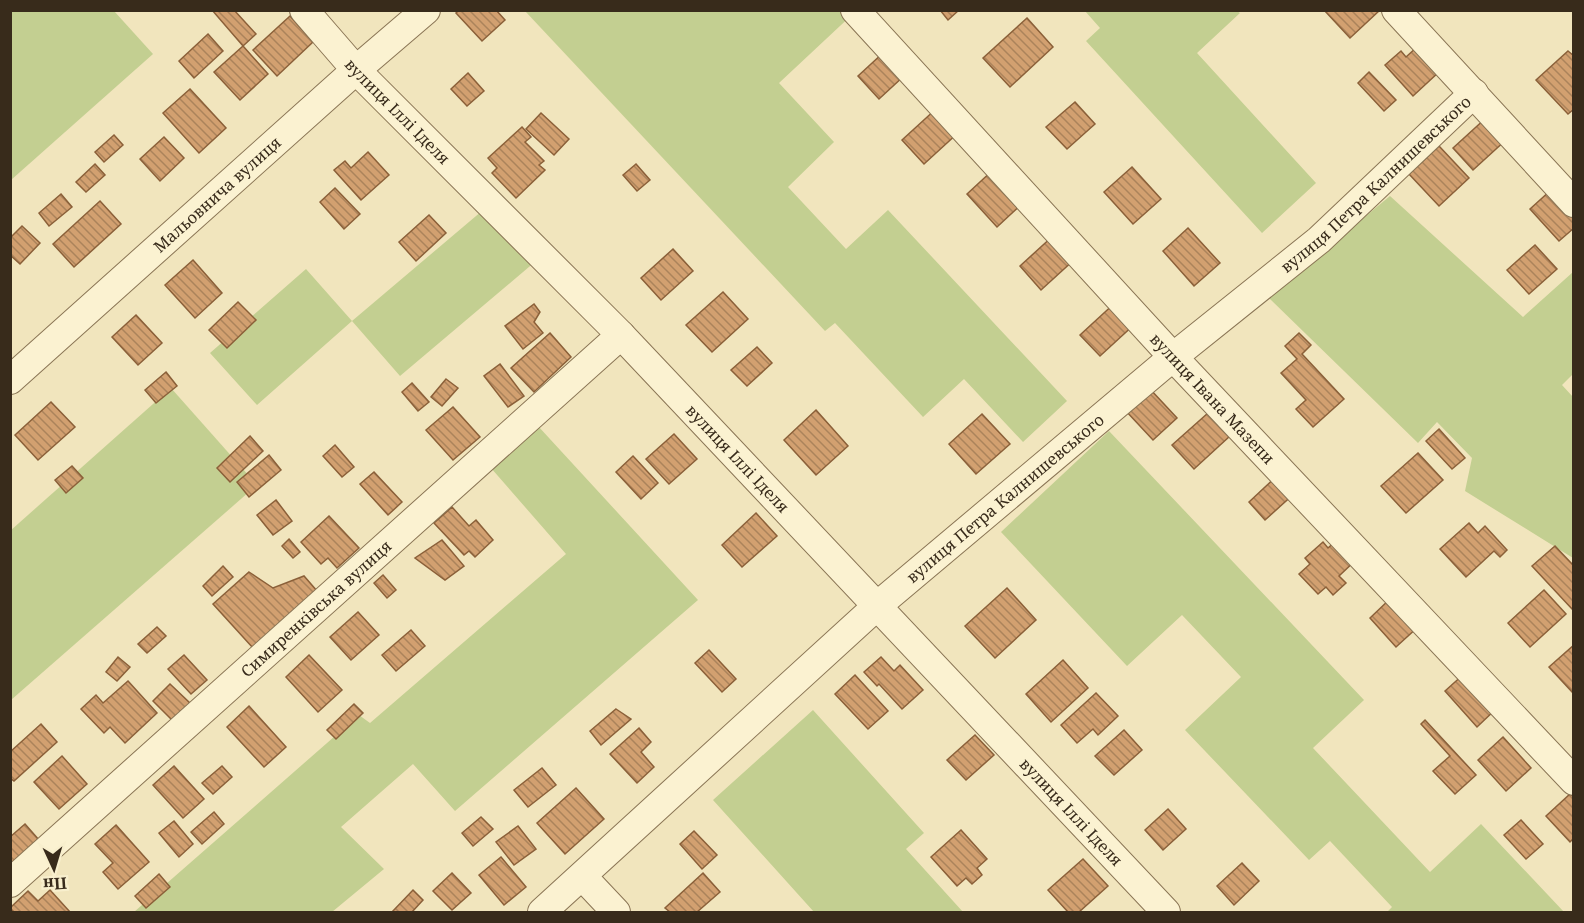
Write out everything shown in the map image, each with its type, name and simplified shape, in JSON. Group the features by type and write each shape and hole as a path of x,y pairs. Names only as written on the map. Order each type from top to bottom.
{"street":[{"name":"вулиця Іллі Іделя","path":"304,10 356,70 621,335 1166,912"},
{"name":"Мальовнича вулиця","path":"10,380 426,10"},
{"name":"вулиця Івана Мазепи","path":"855,10 1173,357 1574,781"},
{"path":"1396,10 1574,203"},
{"name":"вулиця Петра Калнишевського","path":"542,912 583,877 877,606 1173,357 1319,240 1474,93"},
{"name":"Симиренківська вулиця","path":"10,883 621,335"},
{"path":"583,877 616,912"}],"green space":[{"path":"12,10 114,11 153,54 11,180"},
{"path":"525,11 856,11 779,83 834,142 788,187 846,249 888,210 1067,401 1023,442 964,379 923,417 835,323 825,331"},
{"path":"1085,11 1237,11 1240,13 1197,53 1316,183 1262,233 1086,41 1100,28"},
{"path":"1390,196 1523,317 1573,272 1573,374 1562,385 1573,397 1573,558 1465,491 1472,458 1437,422 1418,443 1268,297"},
{"path":"489,205 536,261 400,376 352,321"},
{"path":"306,269 352,321 257,405 210,353"},
{"path":"171,388 257,485 11,700 10,531"},
{"path":"538,426 698,600 455,811 413,764 341,827 384,869 332,912 134,912 359,715 370,723 566,554 491,468"},
{"path":"1109,431 1364,700 1313,748 1430,872 1481,824 1564,912 1387,912 1392,907 1330,841 1309,860 1185,730 1241,677 1182,615 1127,666 1001,532"},
{"path":"813,710 924,833 906,849 963,912 814,912 713,800"}],"building":[{"path":"212,10 234,10 256,34 243,46"},
{"path":"459,10 496,10 505,20 482,41 456,13"},
{"path":"940,10 959,10 948,20"},
{"path":"1324,10 1380,10 1350,38"},
{"path":"290,16 313,42 277,76 253,50"},
{"path":"1027,18 1053,47 1010,87 983,58"},
{"path":"208,34 223,51 194,78 179,61"},
{"path":"243,46 268,74 240,100 214,72"},
{"path":"1417,47 1440,71 1413,96 1385,65 1401,51 1406,57"},
{"path":"1568,51 1574,56 1574,109 1568,114 1536,80"},
{"path":"884,52 905,75 879,99 858,76"},
{"path":"1369,72 1396,100 1384,111 1358,83"},
{"path":"468,73 484,91 467,106 451,89"},
{"path":"190,89 226,128 199,153 163,113"},
{"path":"1075,102 1095,124 1067,149 1046,127"},
{"path":"937,108 959,132 924,164 902,140"},
{"path":"541,113 569,139 554,155 526,129"},
{"path":"1487,117 1507,139 1473,170 1453,148"},
{"path":"522,127 531,137 525,142 544,161 539,165 545,170 516,198 492,173 497,168 488,158"},
{"path":"114,135 123,145 104,162 95,152"},
{"path":"164,137 184,158 160,181 140,159"},
{"path":"1439,146 1469,178 1439,206 1409,174"},
{"path":"368,152 389,175 361,200 334,170 345,161 351,168"},
{"path":"95,164 105,175 86,192 76,182"},
{"path":"636,164 650,180 637,191 623,175"},
{"path":"1132,167 1161,199 1133,224 1104,192"},
{"path":"994,169 1024,202 997,227 967,194"},
{"path":"335,188 360,214 344,229 320,202"},
{"path":"1551,190 1574,214 1574,228 1559,241 1530,209"},
{"path":"61,194 72,207 49,226 39,213"},
{"path":"100,201 121,224 74,267 53,244"},
{"path":"429,215 446,233 416,261 399,242"},
{"path":"22,226 40,243 20,264 10,255 10,238"},
{"path":"1188,228 1220,263 1194,286 1163,251"},
{"path":"1054,235 1075,259 1041,290 1020,266"},
{"path":"1535,245 1557,269 1529,294 1507,270"},
{"path":"673,249 693,271 661,300 641,278"},
{"path":"193,260 222,293 195,318 165,285"},
{"path":"723,292 748,319 712,352 686,325"},
{"path":"1117,301 1137,322 1100,356 1080,335"},
{"path":"238,302 256,320 227,348 209,330"},
{"path":"534,304 540,312 534,322 543,333 523,349 505,326"},
{"path":"136,315 162,343 138,365 112,337"},
{"path":"550,333 571,357 534,392 511,368"},
{"path":"1299,333 1311,345 1302,354 1344,399 1313,427 1296,409 1306,400 1281,373 1297,359 1285,346"},
{"path":"757,347 772,363 747,386 731,370"},
{"path":"500,364 524,396 508,407 484,376"},
{"path":"166,372 177,386 156,403 145,390"},
{"path":"446,379 458,388 442,406 431,397"},
{"path":"412,383 429,402 418,411 402,392"},
{"path":"1150,389 1177,418 1153,440 1126,411"},
{"path":"51,402 75,427 38,460 15,435"},
{"path":"453,407 480,437 453,460 426,430"},
{"path":"816,410 848,446 816,475 784,440"},
{"path":"1208,413 1230,436 1194,469 1172,445"},
{"path":"982,414 1010,444 976,474 949,444"},
{"path":"1439,429 1465,458 1452,469 1426,441"},
{"path":"674,434 697,459 669,484 646,459"},
{"path":"250,436 263,451 230,482 217,468"},
{"path":"335,445 354,467 342,477 323,456"},
{"path":"1418,453 1443,480 1406,513 1381,486"},
{"path":"269,455 281,470 249,497 237,482"},
{"path":"633,456 658,483 641,499 616,472"},
{"path":"72,466 83,478 66,493 55,480"},
{"path":"374,472 402,502 388,515 360,484"},
{"path":"1279,474 1296,492 1265,520 1249,502"},
{"path":"276,500 292,521 273,535 257,515"},
{"path":"452,507 469,526 476,520 493,540 475,557 469,551 464,555 434,523"},
{"path":"756,513 777,536 742,567 722,545"},
{"path":"329,516 359,548 337,568 328,558 321,564 301,542"},
{"path":"1469,523 1478,533 1485,526 1507,550 1500,557 1494,551 1466,577 1440,549"},
{"path":"1339,538 1358,558 1339,576 1346,583 1333,595 1326,587 1318,594 1299,574 1310,564 1305,558 1323,542 1328,548"},
{"path":"289,539 300,552 293,558 282,546"},
{"path":"442,540 464,566 445,580 415,558"},
{"path":"1555,546 1574,566 1574,607 1572,609 1532,566"},
{"path":"223,566 233,577 212,596 203,586"},
{"path":"249,572 273,588 304,576 317,591 253,648 213,604"},
{"path":"383,575 396,590 387,598 374,583"},
{"path":"1007,588 1036,620 995,658 965,626"},
{"path":"1544,590 1566,614 1530,647 1508,623"},
{"path":"1392,597 1419,626 1396,647 1370,618"},
{"path":"358,612 379,635 351,660 330,637"},
{"path":"157,627 166,636 147,653 138,644"},
{"path":"411,630 425,646 396,671 382,655"},
{"path":"1574,645 1574,694 1549,667"},
{"path":"709,650 736,679 722,692 695,663"},
{"path":"184,655 207,680 191,694 168,669"},
{"path":"309,655 342,690 318,712 286,677"},
{"path":"118,657 130,667 117,681 106,672"},
{"path":"881,657 894,671 900,665 923,690 902,709 879,684 877,686 864,672"},
{"path":"1063,660 1088,688 1051,722 1026,694"},
{"path":"1465,673 1497,708 1477,727 1445,691"},
{"path":"855,675 888,711 868,729 835,694"},
{"path":"128,681 157,713 125,743 110,727 104,733 81,709 96,695 103,703"},
{"path":"170,684 190,703 173,721 153,701"},
{"path":"1096,693 1118,716 1098,735 1093,729 1077,743 1061,725"},
{"path":"354,704 363,713 336,739 327,730"},
{"path":"249,706 286,747 264,767 227,727"},
{"path":"616,709 631,719 601,745 590,731"},
{"path":"1425,720 1476,775 1455,794 1433,771 1450,756 1421,724"},
{"path":"41,724 57,742 14,781 10,778 10,752"},
{"path":"639,728 651,742 641,752 654,767 637,783 610,754"},
{"path":"1124,730 1142,750 1114,775 1095,756"},
{"path":"975,735 994,755 966,780 947,760"},
{"path":"1503,737 1531,768 1506,791 1478,760"},
{"path":"62,756 87,784 59,809 34,782"},
{"path":"174,766 204,799 183,818 153,785"},
{"path":"222,766 232,777 213,794 202,783"},
{"path":"542,768 556,785 528,807 514,790"},
{"path":"576,788 604,819 565,854 537,823"},
{"path":"1570,794 1574,797 1574,838 1570,842 1546,816"},
{"path":"1168,809 1186,829 1163,850 1145,830"},
{"path":"214,812 224,824 202,844 191,832"},
{"path":"481,817 493,829 473,846 462,833"},
{"path":"1521,820 1543,844 1526,859 1504,835"},
{"path":"174,821 193,844 179,857 159,833"},
{"path":"25,824 39,840 10,865 10,837"},
{"path":"116,825 149,862 118,889 103,872 113,863 95,844"},
{"path":"518,826 536,849 514,865 496,842"},
{"path":"961,830 987,859 977,868 982,875 972,884 966,878 957,886 931,857"},
{"path":"694,831 717,855 702,869 680,844"},
{"path":"501,857 526,887 504,905 479,875"},
{"path":"1083,859 1108,886 1079,912 1068,912 1048,890"},
{"path":"1242,863 1259,881 1234,905 1217,886"},
{"path":"452,873 471,893 452,910 433,891"},
{"path":"703,873 720,892 697,912 670,912 665,908"},
{"path":"159,874 170,887 146,908 135,896"},
{"path":"50,890 70,912 14,912 10,908 28,891 38,901"},
{"path":"413,890 423,900 412,912 392,912"}]}
